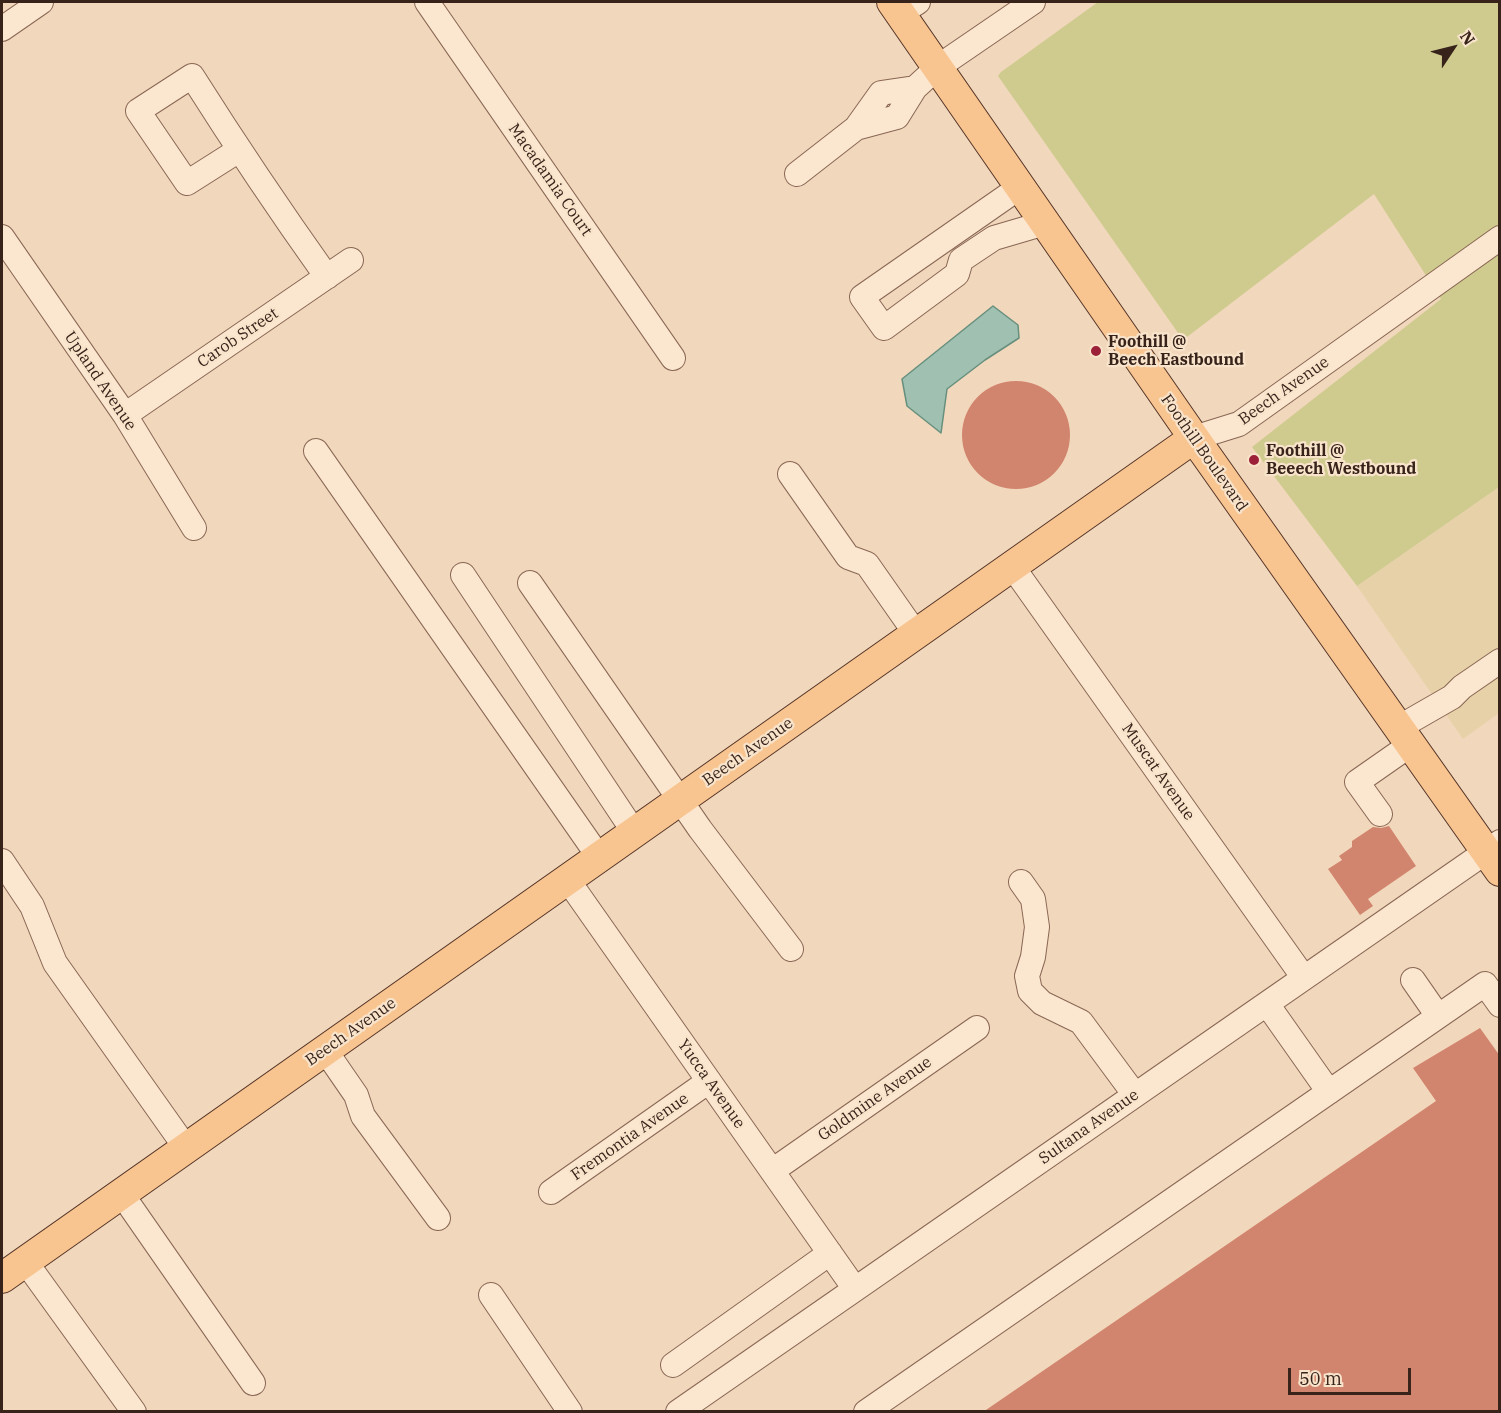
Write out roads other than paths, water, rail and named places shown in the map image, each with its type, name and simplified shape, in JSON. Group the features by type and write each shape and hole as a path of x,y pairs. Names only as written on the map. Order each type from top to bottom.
{"main road":[{"name":"Foothill Boulevard","path":"904,5 938,67 1194,438 1404,737 1495,855"},
{"name":"Beech Avenue","path":"13,1269 1194,438"}],"street":[{"path":"2,29 41,2"},
{"name":"Macadamia Court","path":"427,2 673,358"},
{"path":"797,174 856,128 881,93 915,88 938,67 1033,2"},
{"path":"239,150 327,277"},
{"path":"1020,187 862,297 884,328 957,274 961,260 994,238 1045,222"},
{"name":"Upland Avenue","path":"2,237 125,415 194,528"},
{"name":"Beech Avenue","path":"1194,438 1239,424 1500,238"},
{"name":"Carob Street","path":"125,415 351,260"},
{"path":"316,451 599,857"},
{"path":"790,474 848,557 867,564 916,634"},
{"name":"Muscat Avenue","path":"1012,566 1304,978"},
{"path":"463,575 634,832"},
{"path":"530,583 700,829 791,949"},
{"path":"1380,814 1357,782 1404,737 1462,687 1500,661"},
{"name":"Sultana Avenue","path":"678,1412 1304,978 1495,855"},
{"path":"2,861 32,906 55,963"},
{"name":"Yucca Avenue","path":"567,879 855,1289"},
{"path":"1021,882 1033,899 1037,927 1028,976 1030,991 1042,1003 1082,1022 1135,1095"},
{"path":"2,888 186,1148"},
{"path":"1413,980 1438,1016"},
{"path":"866,1412 1485,984 1500,1005"},
{"path":"1267,1004 1329,1092"},
{"name":"Goldmine Avenue","path":"772,1171 977,1028"},
{"path":"325,1050 356,1095 363,1116 438,1218"},
{"name":"Fremontia Avenue","path":"551,1192 710,1081"},
{"path":"121,1193 253,1383"},
{"path":"673,1365 830,1253"},
{"path":"13,1269 134,1412"},
{"path":"491,1294 570,1412"}],"place":[{"name":"Foothill @ Beech Eastbound","path":"1096,351"},
{"name":"Foothill @ Beeech Westbound","path":"1254,460"}]}
